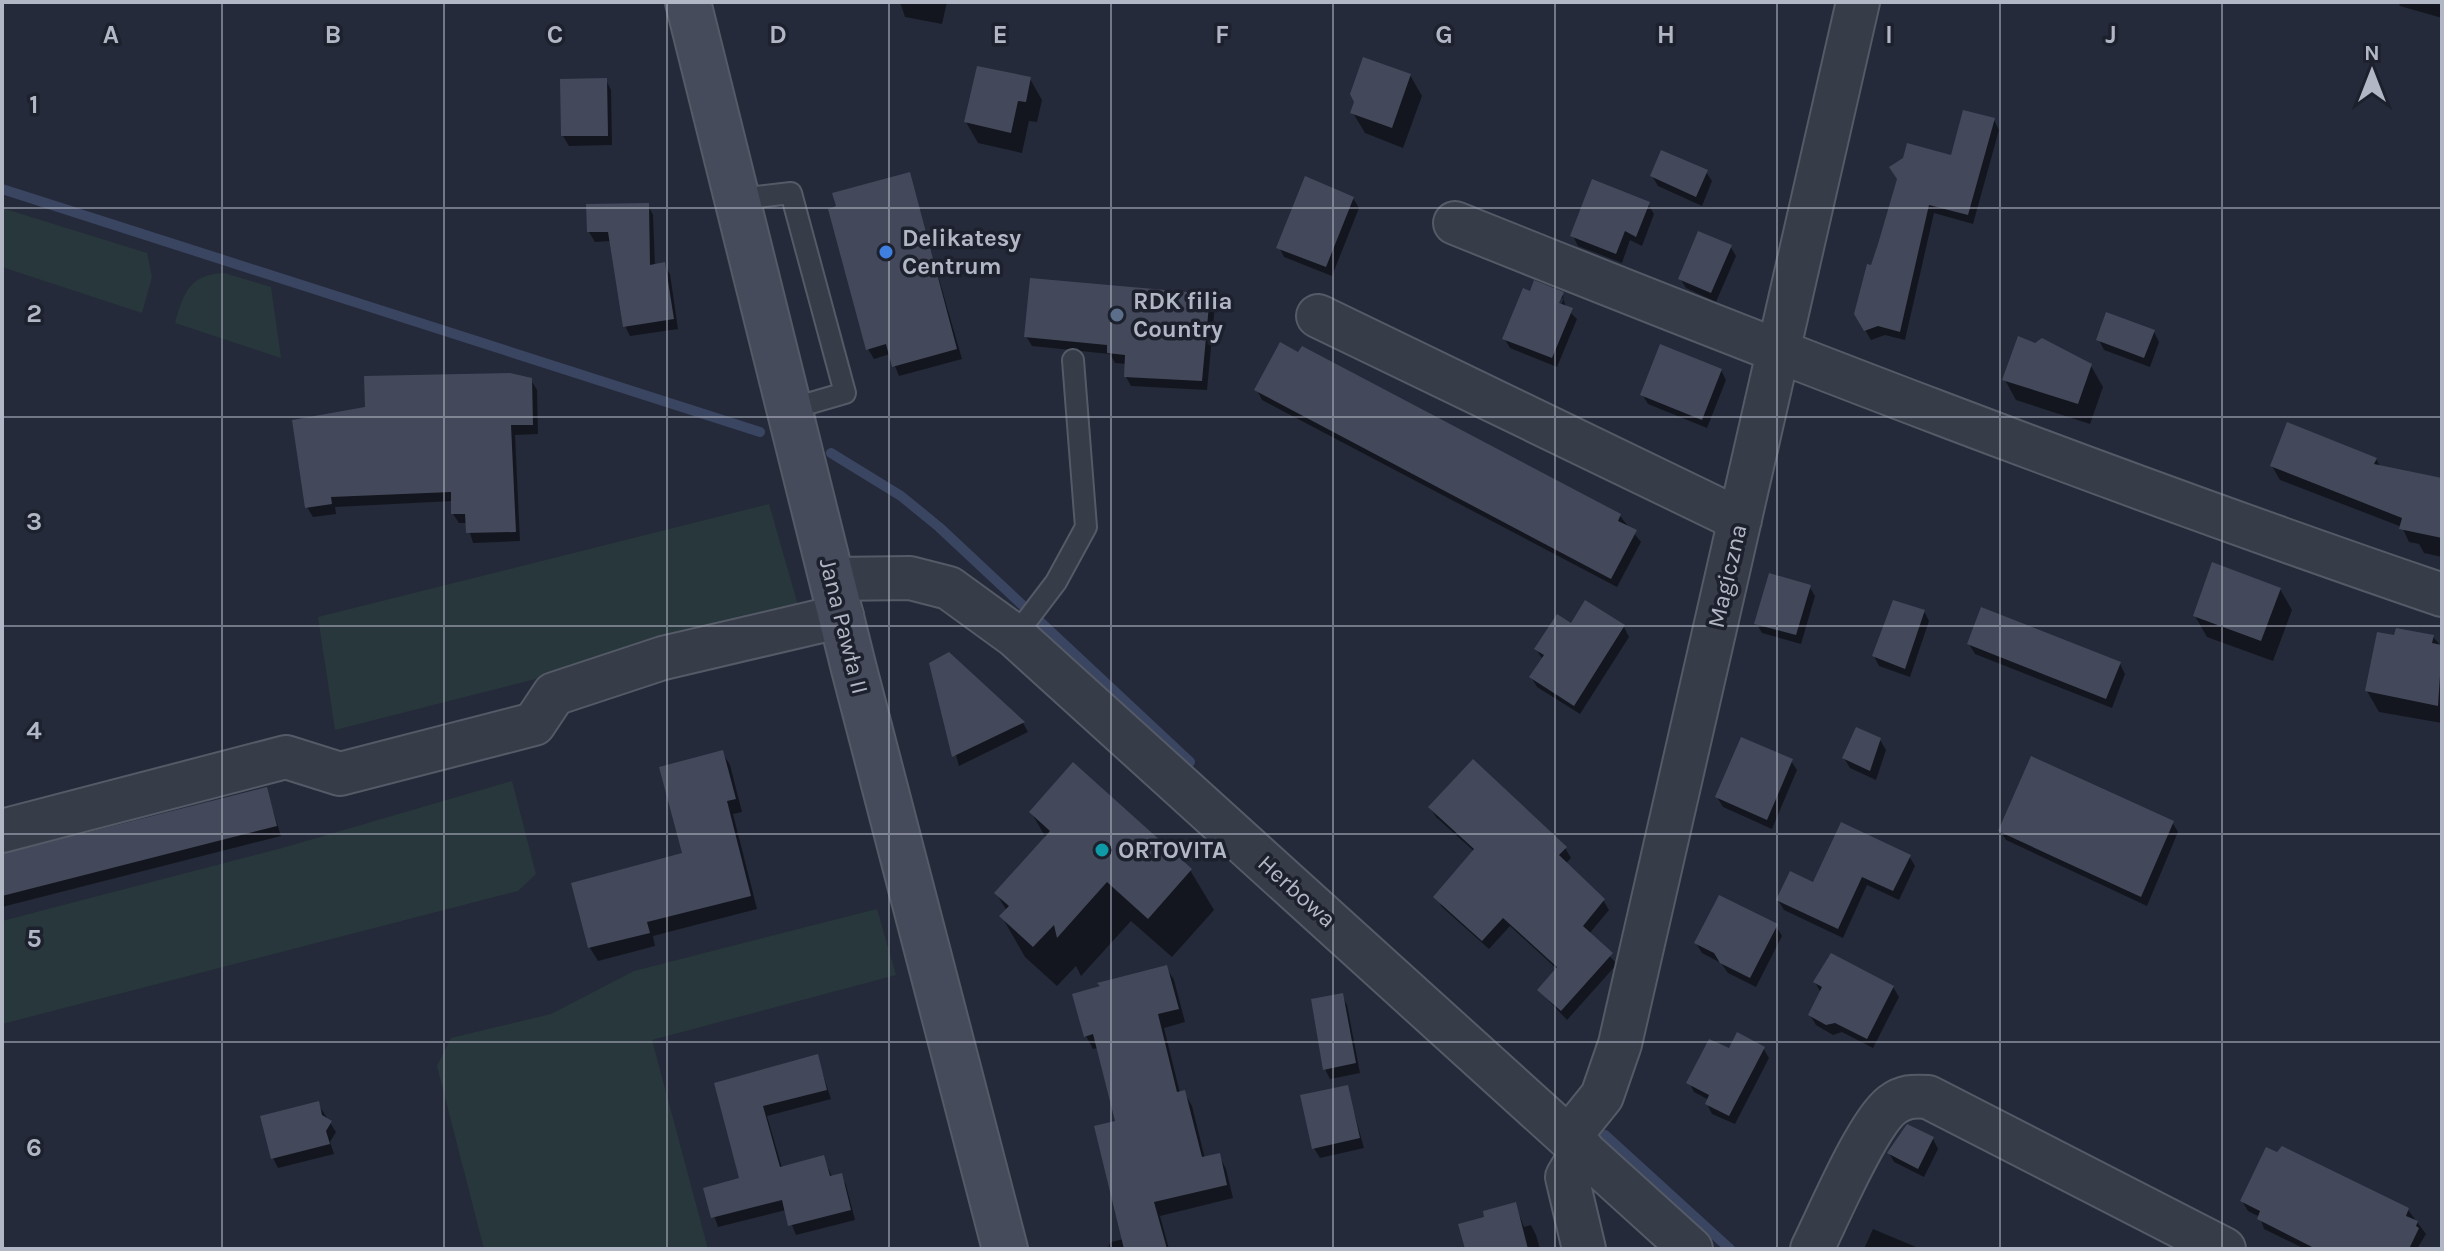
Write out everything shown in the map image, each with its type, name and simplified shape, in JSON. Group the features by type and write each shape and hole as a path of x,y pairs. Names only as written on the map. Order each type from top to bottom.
{"street":[{"name":"Jana Pawła II","path":"688,2 1005,1249"},
{"name":"Magiczna","path":"1584,1249 1567,1177 1576,1143 1602,1096 1620,1044 1858,2"},
{"path":"1455,223 1780,354 2214,517 2442,595"},
{"path":"1318,316 1740,520"},
{"name":"Herbowa","path":"2,831 286,757 340,774 534,724 554,694 838,598 910,578 949,588 1015,636 1691,1249"},
{"path":"1812,1249 1874,1128 1890,1106 1907,1096 1928,1097 2224,1249"}],"lane":[{"path":"1015,636 1056,582 1086,527 1073,360"}],"shaded area":[{"path":"2,208 147,253 152,277 142,313 2,267"},
{"path":"224,273 271,287 281,358 175,323 189,288 202,277"},
{"path":"769,504 800,612 335,730 318,617"},
{"path":"512,781 536,874 518,891 2,1024 2,921 282,848"},
{"path":"877,909 896,975 652,1040 708,1249 484,1249 437,1066 451,1038 551,1014 634,971"}],"building":[{"path":"1363,57 1411,74 1392,128 1350,113 1354,102 1350,94"},
{"path":"977,66 1031,77 1026,102 1018,101 1011,133 964,122"},
{"path":"607,78 608,136 561,136 560,79"},
{"path":"1963,110 1995,118 1968,215 1929,205 1900,332 1878,326 1864,331 1854,314 1867,264 1871,265 1897,179 1889,167 1903,158 1907,143 1951,155"},
{"path":"1661,150 1708,170 1696,197 1650,176"},
{"path":"910,172 957,349 892,367 886,344 866,350 828,209 836,206 832,193"},
{"path":"1305,176 1354,197 1326,267 1276,248"},
{"path":"1592,179 1650,202 1636,237 1625,231 1616,254 1570,236"},
{"path":"649,203 650,265 665,262 674,319 623,327 608,232 587,232 586,204"},
{"path":"1698,231 1732,245 1711,293 1678,279"},
{"name":"RDK filia Country","path":"1030,278 1210,294 1202,381 1124,377 1125,355 1107,353 1107,345 1024,337"},
{"path":"1534,280 1564,292 1559,303 1573,308 1552,358 1502,339 1523,288 1530,291"},
{"path":"2106,312 2155,330 2144,358 2096,340"},
{"path":"2018,336 2035,343 2042,338 2092,364 2078,404 2002,380"},
{"path":"1280,342 1298,352 1302,346 1621,514 1618,521 1637,530 1611,579 1254,390"},
{"path":"1660,344 1722,369 1702,420 1640,395"},
{"path":"510,373 532,378 533,425 511,425 516,532 466,533 465,514 451,514 451,492 331,497 332,504 305,508 292,420 365,407 364,376"},
{"path":"2287,422 2377,458 2374,464 2442,478 2442,538 2399,529 2402,518 2270,466"},
{"path":"2212,562 2281,588 2261,641 2193,616"},
{"path":"1769,573 1811,585 1796,635 1754,624"},
{"path":"1585,600 1625,625 1574,706 1529,677 1544,655 1534,649 1557,614 1571,623"},
{"path":"1893,600 1925,610 1905,669 1872,656"},
{"path":"1981,607 2121,662 2106,699 1967,644"},
{"path":"2396,628 2434,635 2432,643 2442,645 2438,706 2365,691 2377,632 2394,635"},
{"path":"949,652 1025,722 952,757 929,663"},
{"path":"1856,727 1881,738 1870,771 1842,758"},
{"path":"1741,737 1793,759 1767,820 1715,797"},
{"path":"723,750 736,799 727,801 751,896 647,922 650,933 588,948 571,883 682,853 659,767"},
{"path":"2031,756 2174,821 2141,897 1998,831"},
{"path":"1473,759 1567,847 1559,855 1605,899 1583,926 1613,953 1561,1011 1537,990 1557,967 1503,918 1482,941 1433,897 1474,849 1428,807"},
{"name":"ORTOVITA","path":"1073,762 1192,869 1148,919 1107,882 1057,938 1054,925 1033,947 999,916 1009,906 994,893 1050,831 1029,812"},
{"path":"267,787 277,826 2,896 2,854"},
{"path":"1841,822 1911,855 1893,891 1862,877 1838,929 1776,900 1790,871 1813,882"},
{"path":"1719,895 1778,924 1750,978 1720,963 1714,953 1694,943"},
{"path":"1831,953 1894,986 1867,1039 1835,1023 1826,1025 1808,1015 1822,987 1813,982"},
{"path":"1167,965 1179,1009 1158,1014 1177,1092 1185,1090 1202,1157 1220,1153 1227,1185 1154,1202 1167,1249 1124,1249 1094,1126 1115,1121 1093,1034 1084,1037 1072,994 1100,986 1097,983"},
{"path":"1343,993 1356,1063 1323,1070 1311,999"},
{"path":"1737,1032 1765,1047 1729,1116 1705,1104 1709,1095 1686,1083 1709,1039 1729,1048"},
{"path":"818,1054 827,1090 763,1106 780,1167 824,1155 830,1176 842,1173 851,1210 788,1226 782,1200 711,1218 703,1188 739,1178 714,1083"},
{"path":"1348,1085 1360,1138 1312,1149 1300,1095"},
{"path":"319,1101 322,1115 332,1121 326,1131 330,1144 271,1159 260,1116"},
{"path":"1907,1124 1934,1137 1918,1169 1887,1153"},
{"path":"2282,1146 2409,1208 2406,1216 2418,1221 2416,1226 2419,1228 2409,1249 2316,1249 2257,1219 2260,1211 2240,1201 2266,1147 2277,1152"},
{"path":"1516,1202 1528,1249 1465,1249 1458,1224 1484,1217 1483,1211"}],"waterway":[{"path":"2,189 760,432"},
{"path":"831,453 901,496 939,527 1190,762"},
{"path":"1605,1135 1730,1249"}],"place":[{"name":"Delikatesy Centrum","path":"886,252"},
{"name":"RDK filia Country","path":"1117,315"},
{"name":"ORTOVITA","path":"1102,850"}]}
